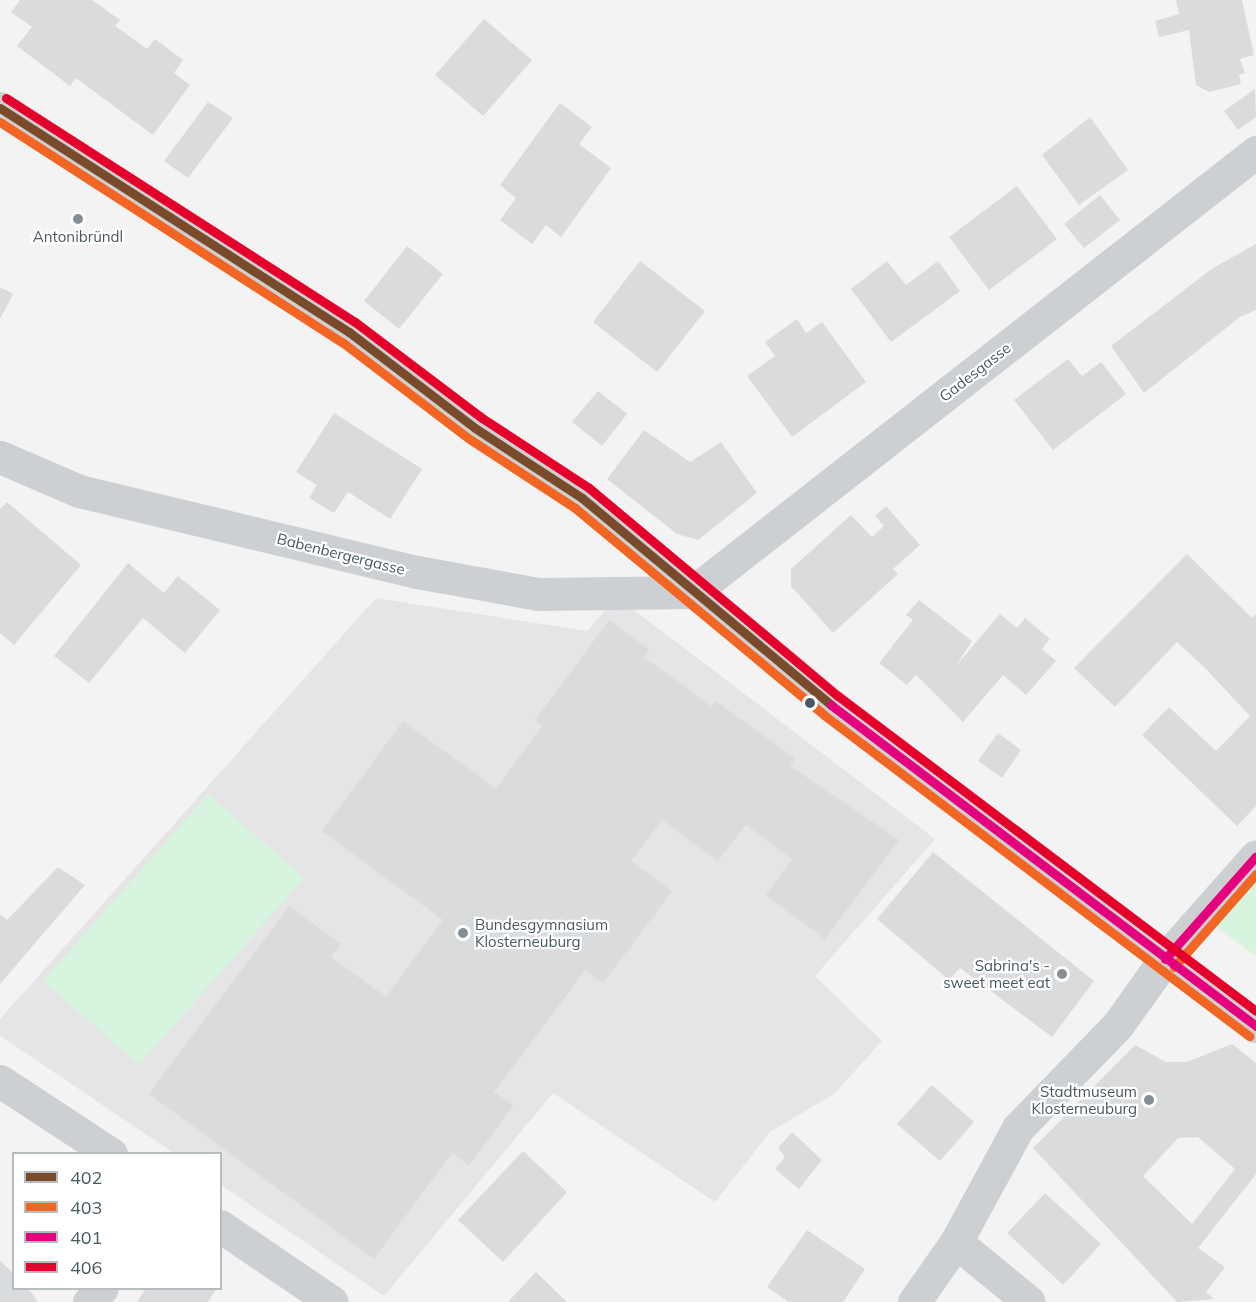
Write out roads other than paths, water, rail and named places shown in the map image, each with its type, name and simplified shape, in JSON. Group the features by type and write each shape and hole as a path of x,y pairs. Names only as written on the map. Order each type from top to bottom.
{"street":[{"path":"0,108 349,332 475,428 582,498 831,705 1256,1026"},
{"name":"Gadesgasse","path":"693,592 1256,152"},
{"name":"Babenbergergasse","path":"6,471 417,572 538,594 693,592"},
{"path":"914,1302 956,1242 1018,1128 1118,1026 1165,959 1256,856"},
{"path":"0,1082 108,1152"},
{"path":"222,1227 332,1302"},
{"path":"956,1242 1029,1302"},
{"path":"89,1302 100,1290"}],"place":[{"name":"Antonibründl","path":"78,219"},
{"name":"Bundesgymnasium Klosterneuburg","path":"463,933"},
{"name":"Sabrina's - sweet meet eat","path":"1062,974"},
{"name":"Stadtmuseum Klosterneuburg","path":"1149,1100"}]}
